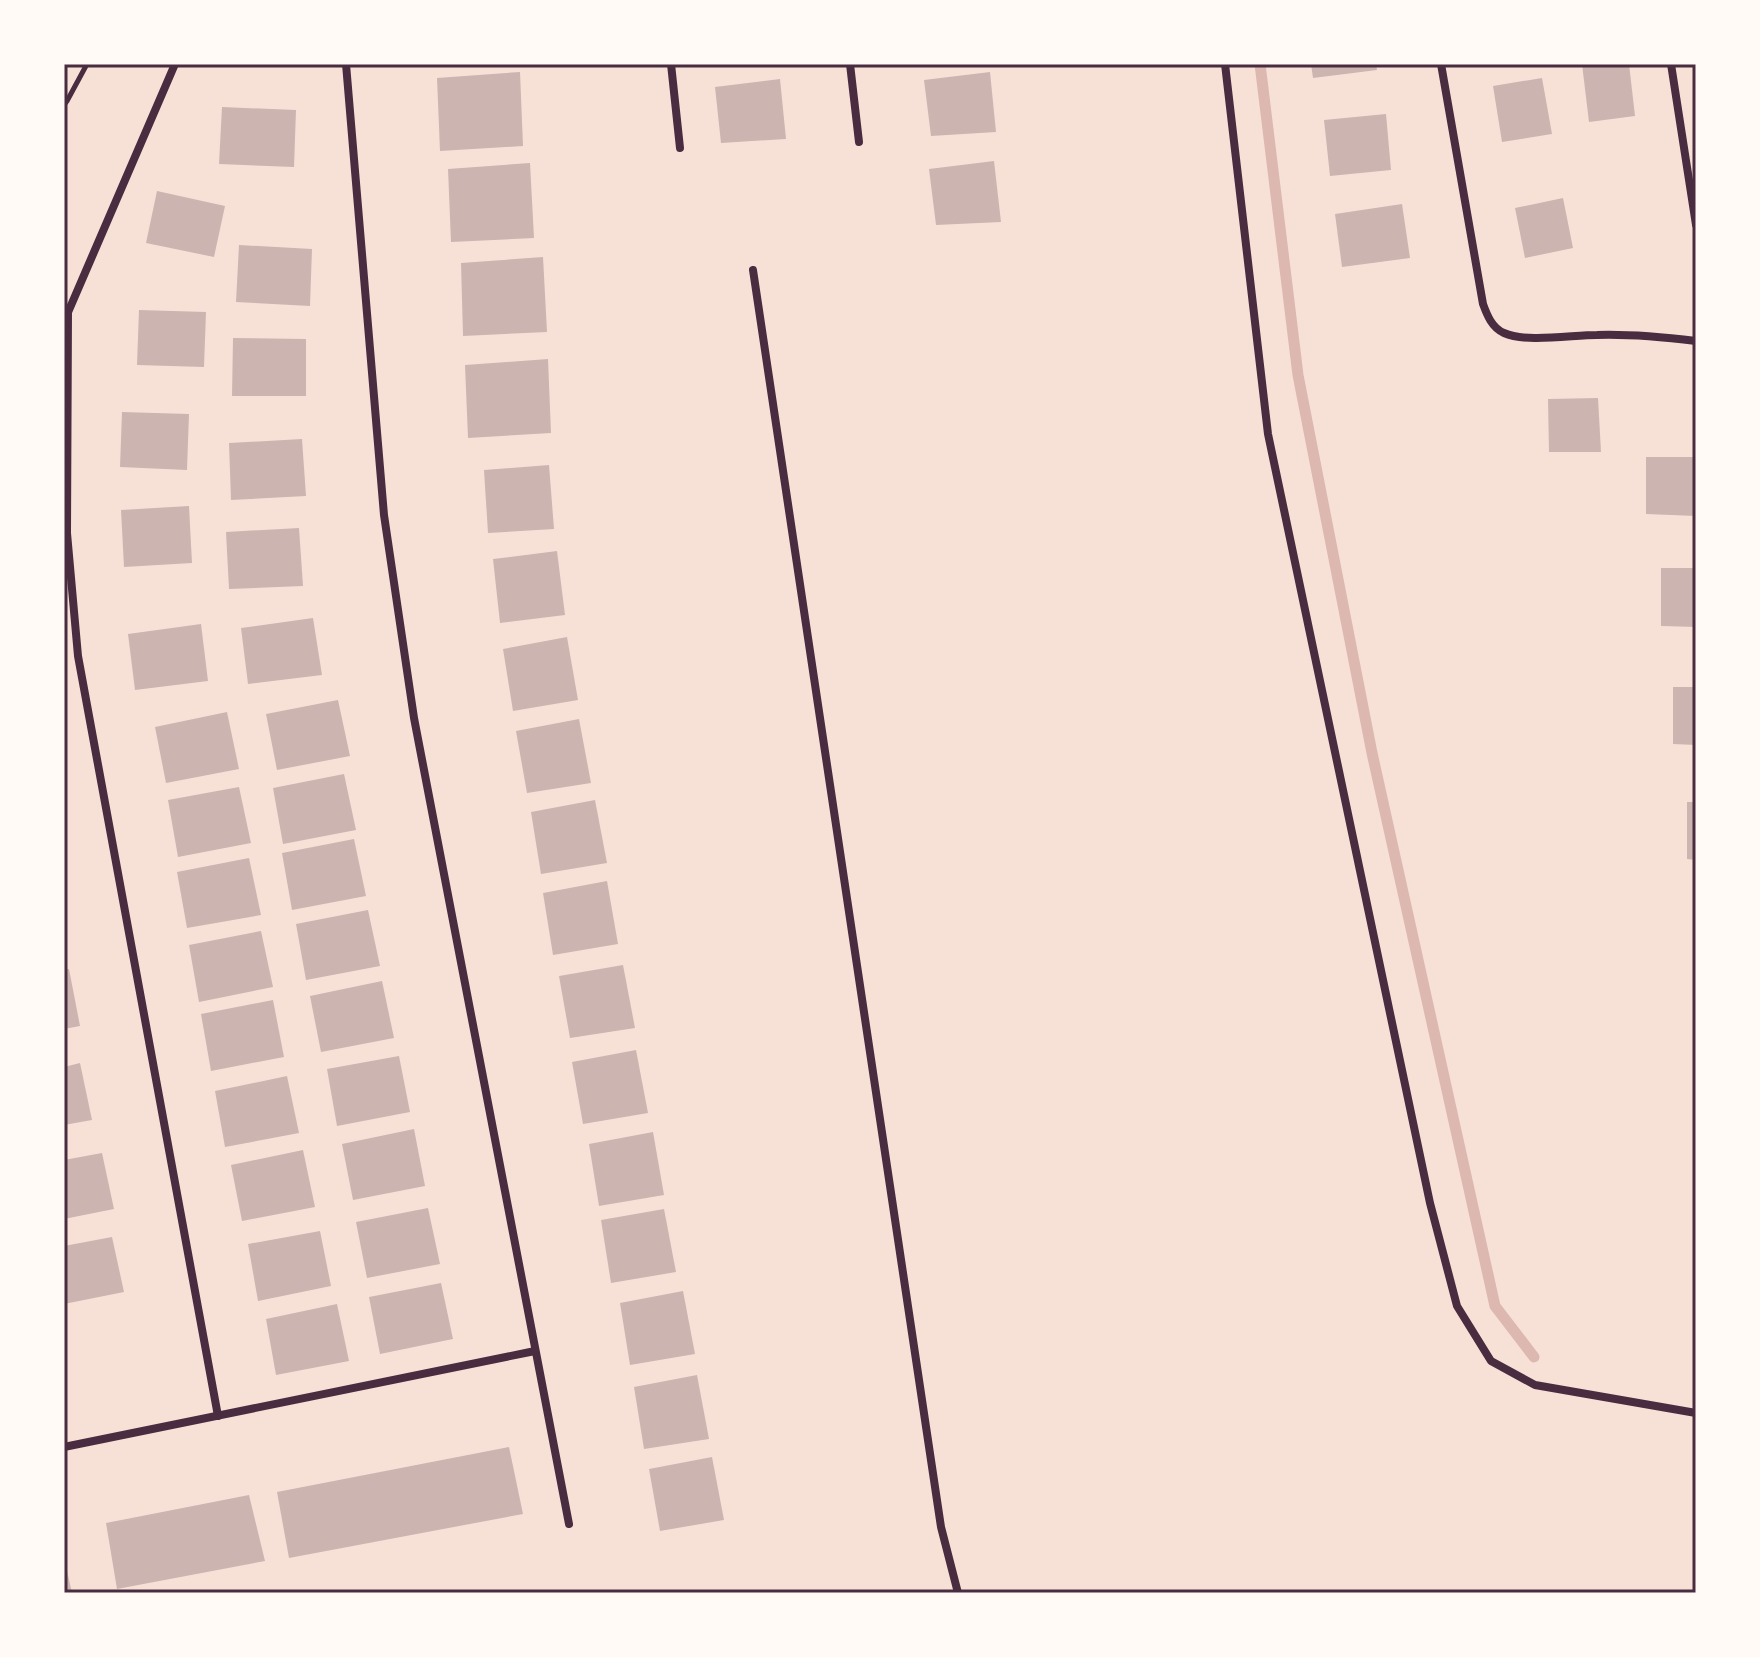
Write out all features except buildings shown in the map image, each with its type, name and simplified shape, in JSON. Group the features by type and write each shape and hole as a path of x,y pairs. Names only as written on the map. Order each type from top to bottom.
{"street":[{"path":"175,64 66,316 67,533 78,656 218,1416"},
{"path":"346,64 384,515 414,718 569,1524"},
{"path":"671,64 680,148"},
{"path":"850,64 859,142"},
{"path":"1225,64 1268,434 1427,1187 1457,1306 1491,1361 1535,1385 1696,1413"},
{"path":"1441,64 1483,304 1490,320 1502,333 1525,338 1646,335 1696,341"},
{"path":"1671,64 1696,225"},
{"path":"753,270 941,1527 958,1593"},
{"path":"64,602 74,613"},
{"path":"64,1447 535,1351"}],"path":[{"path":"64,105 87,64"}],"waterway":[{"path":"1260,64 1298,375 1372,753 1495,1306 1534,1357"}]}
